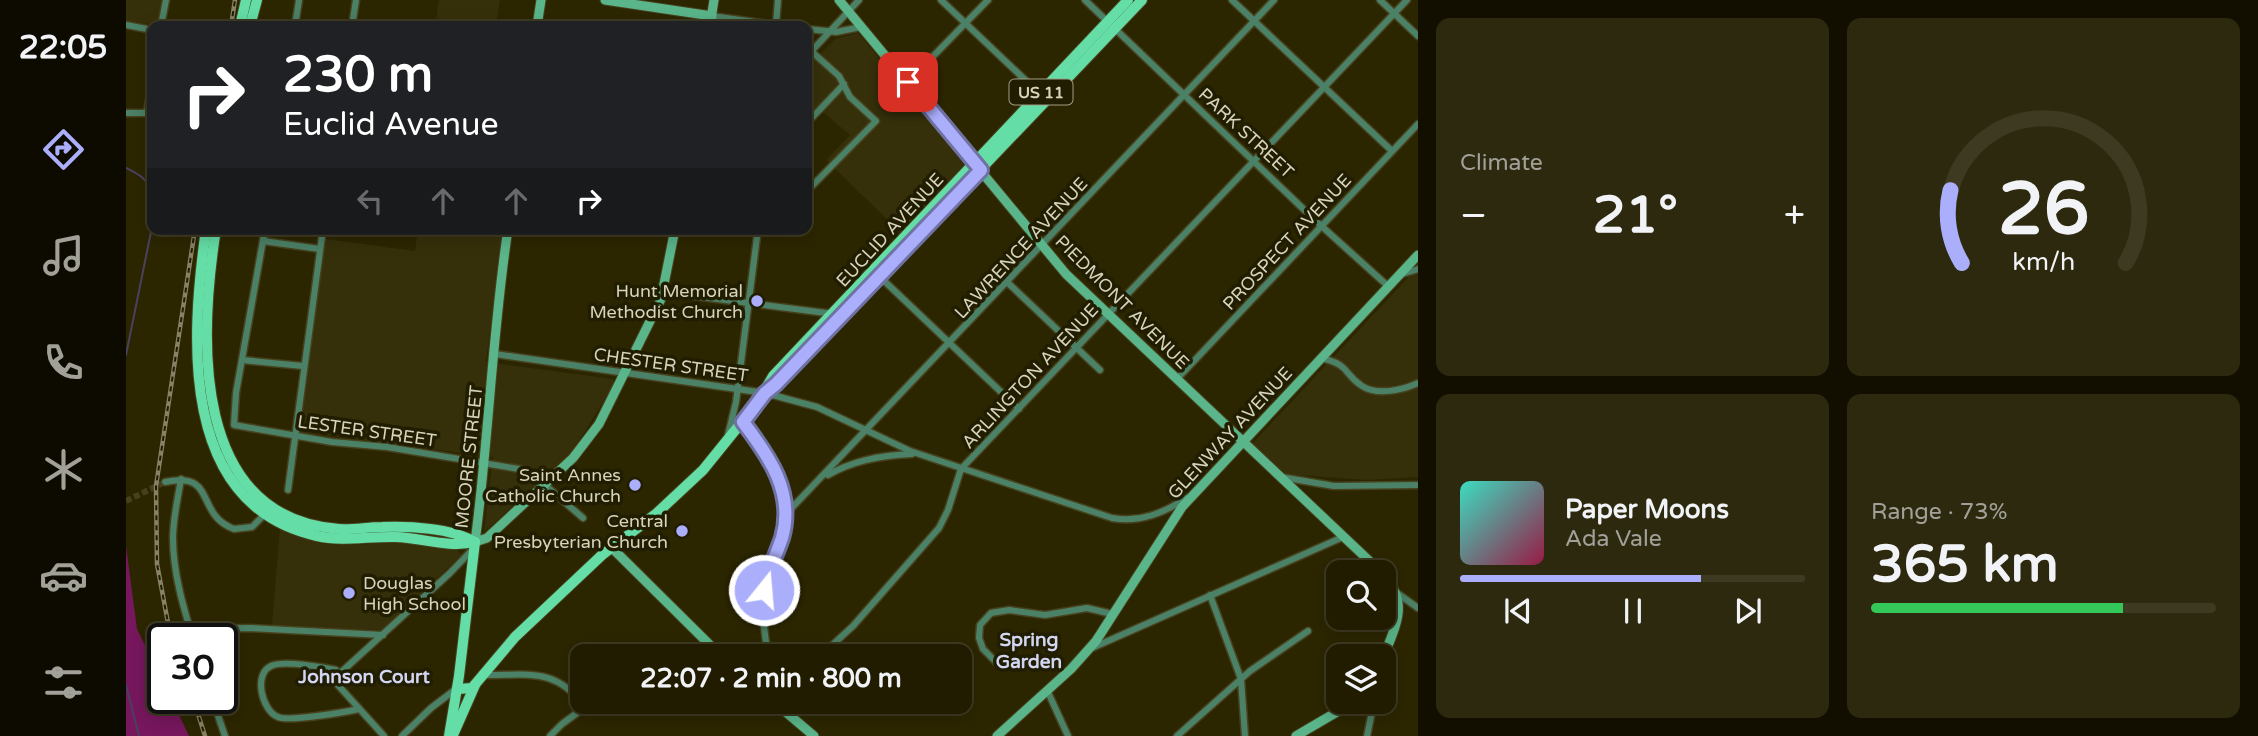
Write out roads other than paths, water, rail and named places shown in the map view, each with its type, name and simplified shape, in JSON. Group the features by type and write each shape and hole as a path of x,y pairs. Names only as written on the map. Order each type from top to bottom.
{"main road":[{"path":"241,21 246,0"},
{"path":"251,21 257,0"},
{"name":"EUCLID AVENUE","path":"1112,24 1128,0"},
{"name":"EUCLID AVENUE","path":"451,736 479,680 515,637 612,548 676,496 743,422 765,393 773,376 802,352 1112,24 1142,0"},
{"path":"205,235 197,322 203,411 211,441 221,463 246,497 268,510 331,528 397,527 452,532 475,542"},
{"path":"215,235 207,309 208,358 214,414 226,452 236,471 268,510"},
{"name":"MOORE STREET","path":"451,736 475,542"},
{"path":"457,689 467,690 479,680 459,676"}],"street":[{"path":"162,21 166,0"},
{"path":"296,21 299,0"},
{"path":"353,21 356,0"},
{"path":"538,21 541,0"},
{"path":"605,0 748,21"},
{"path":"711,21 714,0"},
{"path":"776,21 778,0"},
{"name":"PIEDMONT AVENUE","path":"839,0 1066,274 1368,560"},
{"path":"812,51 859,0"},
{"path":"941,0 1044,97"},
{"path":"908,82 988,0"},
{"name":"PARK STREET","path":"1085,0 1321,225 1389,286"},
{"path":"1232,0 1392,151"},
{"name":"LAWRENCE AVENUE","path":"786,514 1274,0"},
{"path":"1380,0 1418,36"},
{"name":"ARLINGTON AVENUE","path":"833,644 853,626 939,528 948,510 961,468 1407,0"},
{"path":"126,25 147,29"},
{"path":"812,30 829,32 861,27"},
{"path":"812,57 844,84 850,96 876,119 812,186"},
{"path":"812,118 844,84"},
{"name":"PROSPECT AVENUE","path":"1177,379 1418,124"},
{"path":"264,235 242,360 303,366"},
{"path":"288,490 322,235"},
{"name":"MOORE STREET","path":"475,542 507,235"},
{"path":"338,675 467,557 475,542 487,538 545,485 591,436 663,292 674,235"},
{"path":"724,445 733,419 757,235"},
{"path":"263,241 320,249"},
{"name":"GLENWAY AVENUE","path":"997,736 1090,649 1176,515 1418,255"},
{"path":"1400,274 1418,269"},
{"path":"876,273 1019,409"},
{"path":"1007,282 1100,370"},
{"path":"663,292 837,315"},
{"name":"CHESTER STREET","path":"495,354 765,393 817,407 917,454 1124,520 1145,518 1194,494"},
{"path":"1321,358 1342,365 1368,390 1408,388 1418,383"},
{"name":"LESTER STREET","path":"242,360 233,423 237,427 387,447 525,470 583,519"},
{"path":"743,422 779,477 785,496 786,514 782,537 764,590 767,644"},
{"path":"818,482 833,472 863,460 888,455 917,454"},
{"path":"1280,477 1334,486 1418,485"},
{"path":"181,479 174,525 174,551 179,588 188,623"},
{"path":"165,482 190,480 198,486 210,508 229,527 239,530 252,527 268,510"},
{"path":"1090,649 1343,537"},
{"path":"612,548 709,644"},
{"path":"1397,593 1418,608"},
{"path":"1388,644 1399,612 1397,593"},
{"path":"1210,595 1241,679 1245,736"},
{"path":"998,664 982,649 979,638 980,625 991,613 1009,610 1045,615 1087,608 1112,614"},
{"path":"238,628 383,635"},
{"path":"1177,736 1241,679 1308,631"},
{"path":"359,709 283,719 274,715 264,702 264,672 271,666 288,664 336,670 337,684 384,736"},
{"path":"479,680 531,674 546,676 564,684 570,690"},
{"path":"402,736 431,708 457,689"},
{"path":"1047,690 1068,736"},
{"path":"217,714 225,736"},
{"path":"550,736 576,714"},
{"path":"788,714 814,736"},
{"path":"1296,736 1334,714"},
{"path":"1367,736 1372,714"}],"waterway":[{"path":"126,168 147,183"},
{"path":"126,355 150,235"},
{"path":"126,685 139,736"}],"tunnel":[{"path":"126,501 165,482"}],"railway":[{"path":"232,21 235,0"},
{"path":"168,623 157,564 156,486 194,235"},
{"path":"198,714 205,736"}],"place":[{"name":"Hunt Memorial Methodist Church","path":"757,301"},
{"name":"Saint Annes Catholic Church","path":"635,485"},
{"name":"Central Presbyterian Church","path":"682,531"},
{"name":"Douglas High School","path":"349,593"}],"district":[{"name":"Spring Garden","path":"1029,650"},
{"name":"Johnson Court","path":"364,676"}]}
